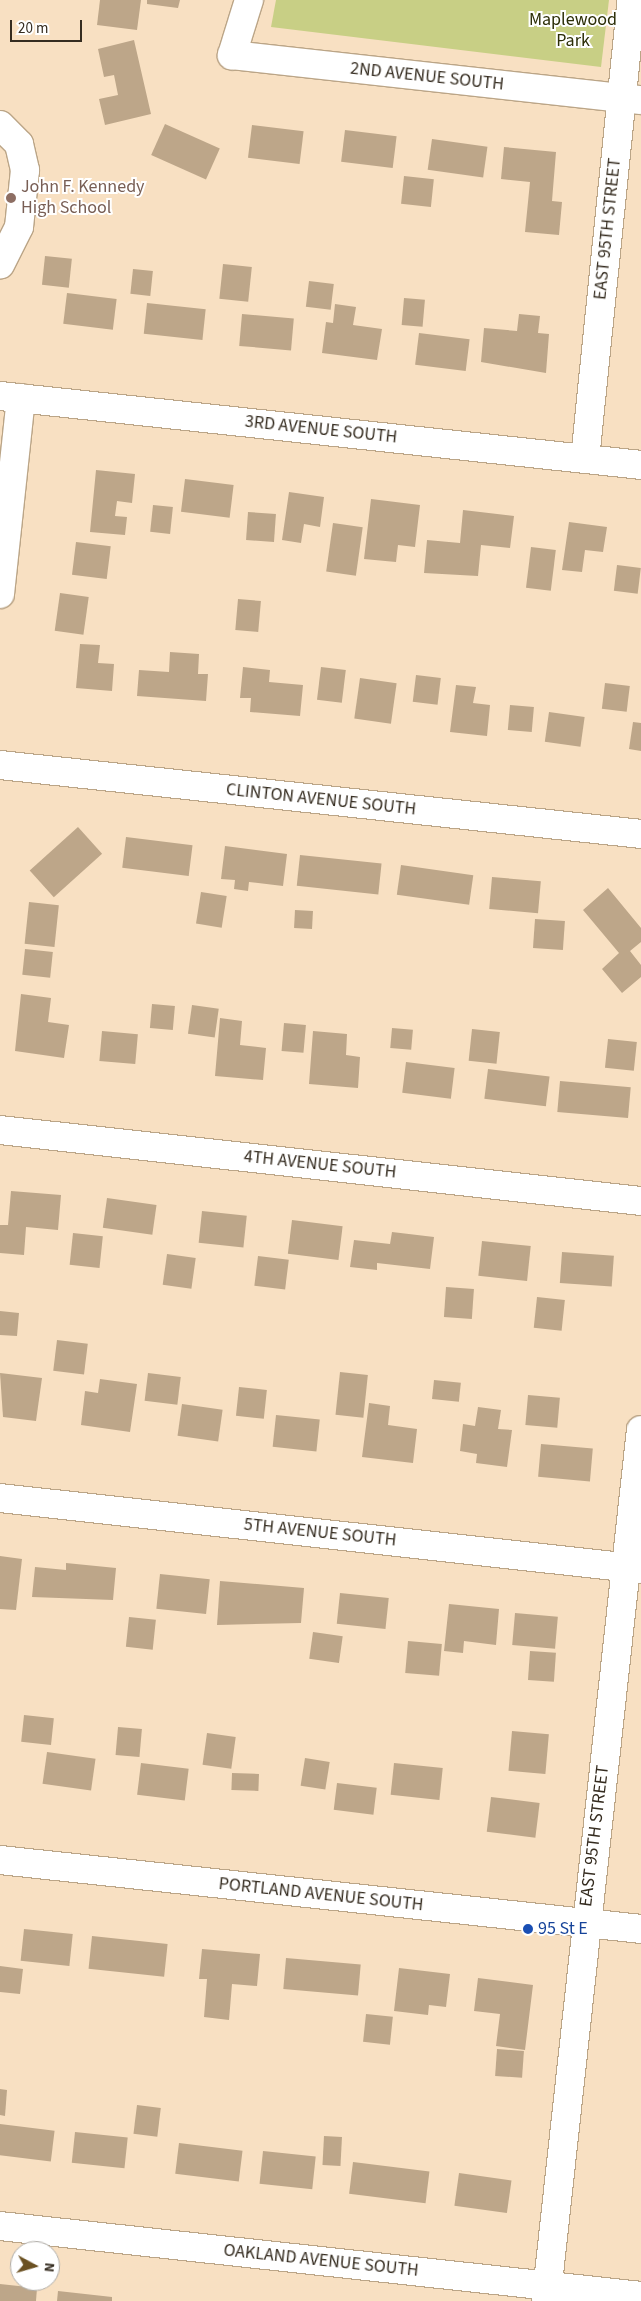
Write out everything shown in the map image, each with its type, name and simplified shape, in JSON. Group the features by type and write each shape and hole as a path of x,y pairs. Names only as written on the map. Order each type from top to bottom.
{"street":[{"name":"2ND AVENUE SOUTH","path":"249,0 232,55 631,99"},
{"name":"EAST 95TH STREET","path":"585,459 631,99 632,0"},
{"path":"0,125 19,144 25,170 19,227 0,265"},
{"name":"3RD AVENUE SOUTH","path":"11,397 641,465"},
{"path":"0,594 11,397"},
{"name":"CLINTON AVENUE SOUTH","path":"0,765 641,834"},
{"name":"4TH AVENUE SOUTH","path":"0,1130 641,1201"},
{"name":"EAST 95TH STREET","path":"547,2293 585,1923 634,1568 641,1430"},
{"name":"5TH AVENUE SOUTH","path":"0,1498 634,1568"},
{"name":"PORTLAND AVENUE SOUTH","path":"0,1860 641,1930"},
{"name":"OAKLAND AVENUE SOUTH","path":"0,2226 547,2293 641,2296"}],"green space":[{"name":"Maplewood Park","path":"276,0 609,0 601,67 271,27"}],"building":[{"path":"100,0 141,0 137,30 97,25"},
{"path":"147,0 180,0 178,8 147,4"},
{"path":"134,40 151,114 105,125 99,99 118,95 114,75 104,77 98,49"},
{"path":"165,124 220,148 206,179 151,155"},
{"path":"252,125 304,131 300,164 248,158"},
{"path":"345,130 397,136 393,168 341,162"},
{"path":"432,139 487,147 483,177 428,170"},
{"path":"504,147 556,152 552,201 562,202 559,235 525,232 530,182 501,179"},
{"path":"404,176 434,179 431,207 401,204"},
{"path":"45,256 72,259 69,288 42,285"},
{"path":"223,264 252,267 248,302 219,299"},
{"path":"133,269 153,271 150,296 130,294"},
{"path":"309,281 334,284 331,310 306,307"},
{"path":"67,293 117,299 113,330 63,324"},
{"path":"404,298 425,300 423,327 402,325"},
{"path":"147,303 206,309 202,340 144,334"},
{"path":"335,304 356,307 353,325 382,329 377,360 322,353 326,322 333,323"},
{"path":"242,314 294,319 291,350 239,346"},
{"path":"519,314 540,316 538,333 549,334 546,373 481,362 484,328 517,331"},
{"path":"419,333 470,339 466,371 415,365"},
{"path":"96,470 135,474 132,503 117,501 115,516 127,517 125,535 90,532"},
{"path":"185,479 234,485 230,518 181,512"},
{"path":"289,492 324,497 320,527 304,524 301,543 282,540"},
{"path":"371,499 420,505 415,547 398,545 396,562 364,559"},
{"path":"153,505 173,507 170,534 150,532"},
{"path":"463,510 514,516 510,548 481,545 478,576 424,573 427,540 460,543"},
{"path":"248,512 276,514 274,542 246,540"},
{"path":"569,522 607,527 603,552 585,550 582,572 562,570"},
{"path":"333,523 363,527 356,576 326,572"},
{"path":"76,542 111,546 107,579 72,575"},
{"path":"531,547 556,550 551,591 526,588"},
{"path":"617,565 641,568 638,594 614,591"},
{"path":"60,593 89,597 83,635 55,631"},
{"path":"238,599 261,601 258,632 235,630"},
{"path":"80,644 100,645 98,663 114,664 112,691 76,688"},
{"path":"170,652 199,654 198,674 208,674 206,701 137,696 139,670 169,672"},
{"path":"243,667 270,670 269,682 303,685 300,716 250,712 251,698 240,698"},
{"path":"321,667 346,670 342,703 317,700"},
{"path":"416,675 441,678 438,705 413,702"},
{"path":"360,678 397,683 391,724 354,719"},
{"path":"605,683 630,686 627,712 602,709"},
{"path":"456,685 476,687 473,703 490,705 487,736 450,732"},
{"path":"510,705 534,707 532,732 508,730"},
{"path":"549,712 585,717 580,747 545,742"},
{"path":"633,722 641,723 641,751 629,749"},
{"path":"78,827 102,854 54,897 30,870"},
{"path":"126,837 193,845 189,876 122,868"},
{"path":"225,846 287,854 283,886 249,882 248,891 234,889 235,880 221,879"},
{"path":"300,855 382,864 378,894 297,886"},
{"path":"401,865 473,875 469,905 397,895"},
{"path":"492,877 541,881 538,913 489,909"},
{"path":"608,888 641,928 641,942 630,951 641,965 641,977 622,993 602,969 619,953 583,910"},
{"path":"201,892 227,896 222,928 196,924"},
{"path":"29,902 59,905 54,947 25,944"},
{"path":"295,910 313,911 312,929 294,928"},
{"path":"535,919 565,921 563,950 533,948"},
{"path":"25,949 53,952 50,978 22,975"},
{"path":"21,994 51,998 48,1022 69,1025 64,1058 15,1051"},
{"path":"152,1004 175,1006 173,1030 150,1028"},
{"path":"192,1005 219,1009 215,1037 188,1034"},
{"path":"220,1018 242,1021 240,1045 266,1048 263,1080 215,1076"},
{"path":"284,1023 306,1025 303,1053 282,1051"},
{"path":"392,1028 413,1030 411,1050 390,1048"},
{"path":"472,1029 500,1032 497,1064 469,1061"},
{"path":"102,1031 138,1034 135,1064 99,1061"},
{"path":"313,1031 347,1034 346,1055 360,1057 358,1088 309,1084"},
{"path":"608,1039 637,1042 634,1071 605,1068"},
{"path":"406,1062 455,1068 451,1099 402,1093"},
{"path":"488,1069 550,1077 546,1106 484,1099"},
{"path":"560,1081 631,1087 628,1118 557,1112"},
{"path":"11,1191 61,1195 58,1230 26,1227 24,1255 0,1253 0,1225 8,1225"},
{"path":"107,1198 157,1205 152,1235 103,1228"},
{"path":"202,1211 247,1216 243,1248 199,1243"},
{"path":"292,1220 343,1226 338,1260 288,1254"},
{"path":"392,1232 434,1237 430,1269 377,1263 377,1270 350,1267 354,1240 390,1244"},
{"path":"73,1233 103,1236 99,1268 70,1265"},
{"path":"482,1241 531,1246 527,1281 478,1276"},
{"path":"562,1252 614,1256 612,1287 560,1283"},
{"path":"167,1254 196,1258 191,1289 163,1285"},
{"path":"258,1256 289,1260 285,1290 254,1286"},
{"path":"446,1287 474,1289 472,1319 444,1317"},
{"path":"537,1297 565,1300 562,1331 534,1328"},
{"path":"0,1311 19,1313 17,1336 0,1335"},
{"path":"57,1340 88,1344 84,1375 53,1371"},
{"path":"340,1372 368,1375 363,1418 336,1415"},
{"path":"0,1373 42,1378 36,1421 3,1417"},
{"path":"148,1373 181,1377 177,1405 145,1401"},
{"path":"100,1379 137,1384 130,1432 81,1425 85,1391 98,1393"},
{"path":"434,1380 461,1383 459,1402 432,1399"},
{"path":"239,1387 267,1390 264,1419 236,1416"},
{"path":"528,1395 560,1398 557,1428 525,1425"},
{"path":"369,1403 390,1406 388,1425 417,1429 413,1463 362,1457"},
{"path":"182,1404 223,1410 218,1441 178,1436"},
{"path":"478,1407 501,1410 498,1429 512,1430 507,1467 476,1463 477,1454 460,1451 463,1424 475,1426"},
{"path":"276,1415 320,1420 316,1451 273,1447"},
{"path":"541,1444 593,1449 590,1481 538,1477"},
{"path":"0,1556 22,1559 16,1610 0,1609"},
{"path":"66,1563 116,1568 113,1600 32,1597 35,1567 66,1570"},
{"path":"160,1574 210,1579 206,1614 156,1609"},
{"path":"220,1581 304,1588 301,1623 217,1625"},
{"path":"340,1593 389,1598 385,1629 337,1624"},
{"path":"449,1604 499,1609 496,1645 464,1641 463,1653 444,1651"},
{"path":"515,1613 558,1617 555,1649 512,1645"},
{"path":"129,1617 156,1620 153,1650 126,1647"},
{"path":"313,1632 343,1636 339,1663 309,1659"},
{"path":"408,1641 442,1644 439,1676 405,1673"},
{"path":"530,1651 556,1653 554,1682 528,1680"},
{"path":"24,1715 54,1718 51,1745 21,1742"},
{"path":"118,1727 142,1729 139,1757 116,1755"},
{"path":"512,1731 549,1734 545,1774 509,1771"},
{"path":"207,1733 236,1737 231,1769 203,1765"},
{"path":"47,1752 96,1759 91,1791 43,1784"},
{"path":"305,1758 330,1762 325,1790 301,1786"},
{"path":"141,1763 189,1769 185,1801 137,1795"},
{"path":"394,1763 443,1768 439,1800 391,1795"},
{"path":"232,1773 259,1774 258,1791 231,1790"},
{"path":"337,1783 377,1788 373,1815 334,1810"},
{"path":"491,1797 540,1803 535,1838 487,1832"},
{"path":"24,1929 73,1934 69,1966 21,1961"},
{"path":"92,1936 168,1944 164,1977 89,1969"},
{"path":"202,1949 260,1954 257,1986 232,1984 229,2020 204,2017 207,1979 199,1979"},
{"path":"286,1958 361,1965 358,1995 283,1989"},
{"path":"0,1966 23,1969 20,1994 0,1992"},
{"path":"399,1968 450,1974 446,2007 429,2005 428,2015 394,2011"},
{"path":"478,1978 533,1985 525,2050 496,2046 500,2014 474,2011"},
{"path":"366,2014 393,2017 390,2045 363,2042"},
{"path":"497,2049 524,2051 522,2078 495,2076"},
{"path":"0,2089 7,2090 5,2116 0,2115"},
{"path":"137,2105 161,2108 157,2137 133,2134"},
{"path":"0,2124 55,2131 51,2161 0,2155"},
{"path":"75,2132 128,2138 124,2168 72,2163"},
{"path":"324,2136 342,2137 340,2166 322,2165"},
{"path":"179,2143 243,2151 239,2182 175,2174"},
{"path":"263,2151 316,2157 312,2189 260,2184"},
{"path":"353,2162 429,2171 426,2203 349,2194"},
{"path":"459,2173 511,2180 507,2213 454,2206"},
{"path":"0,2284 10,2285 10,2291 37,2291 36,2301 0,2301"},
{"path":"58,2291 112,2297 112,2301 57,2301"}],"place":[{"name":"John F. Kennedy High School","path":"11,198"},
{"name":"95 St E","path":"528,1929"}]}
